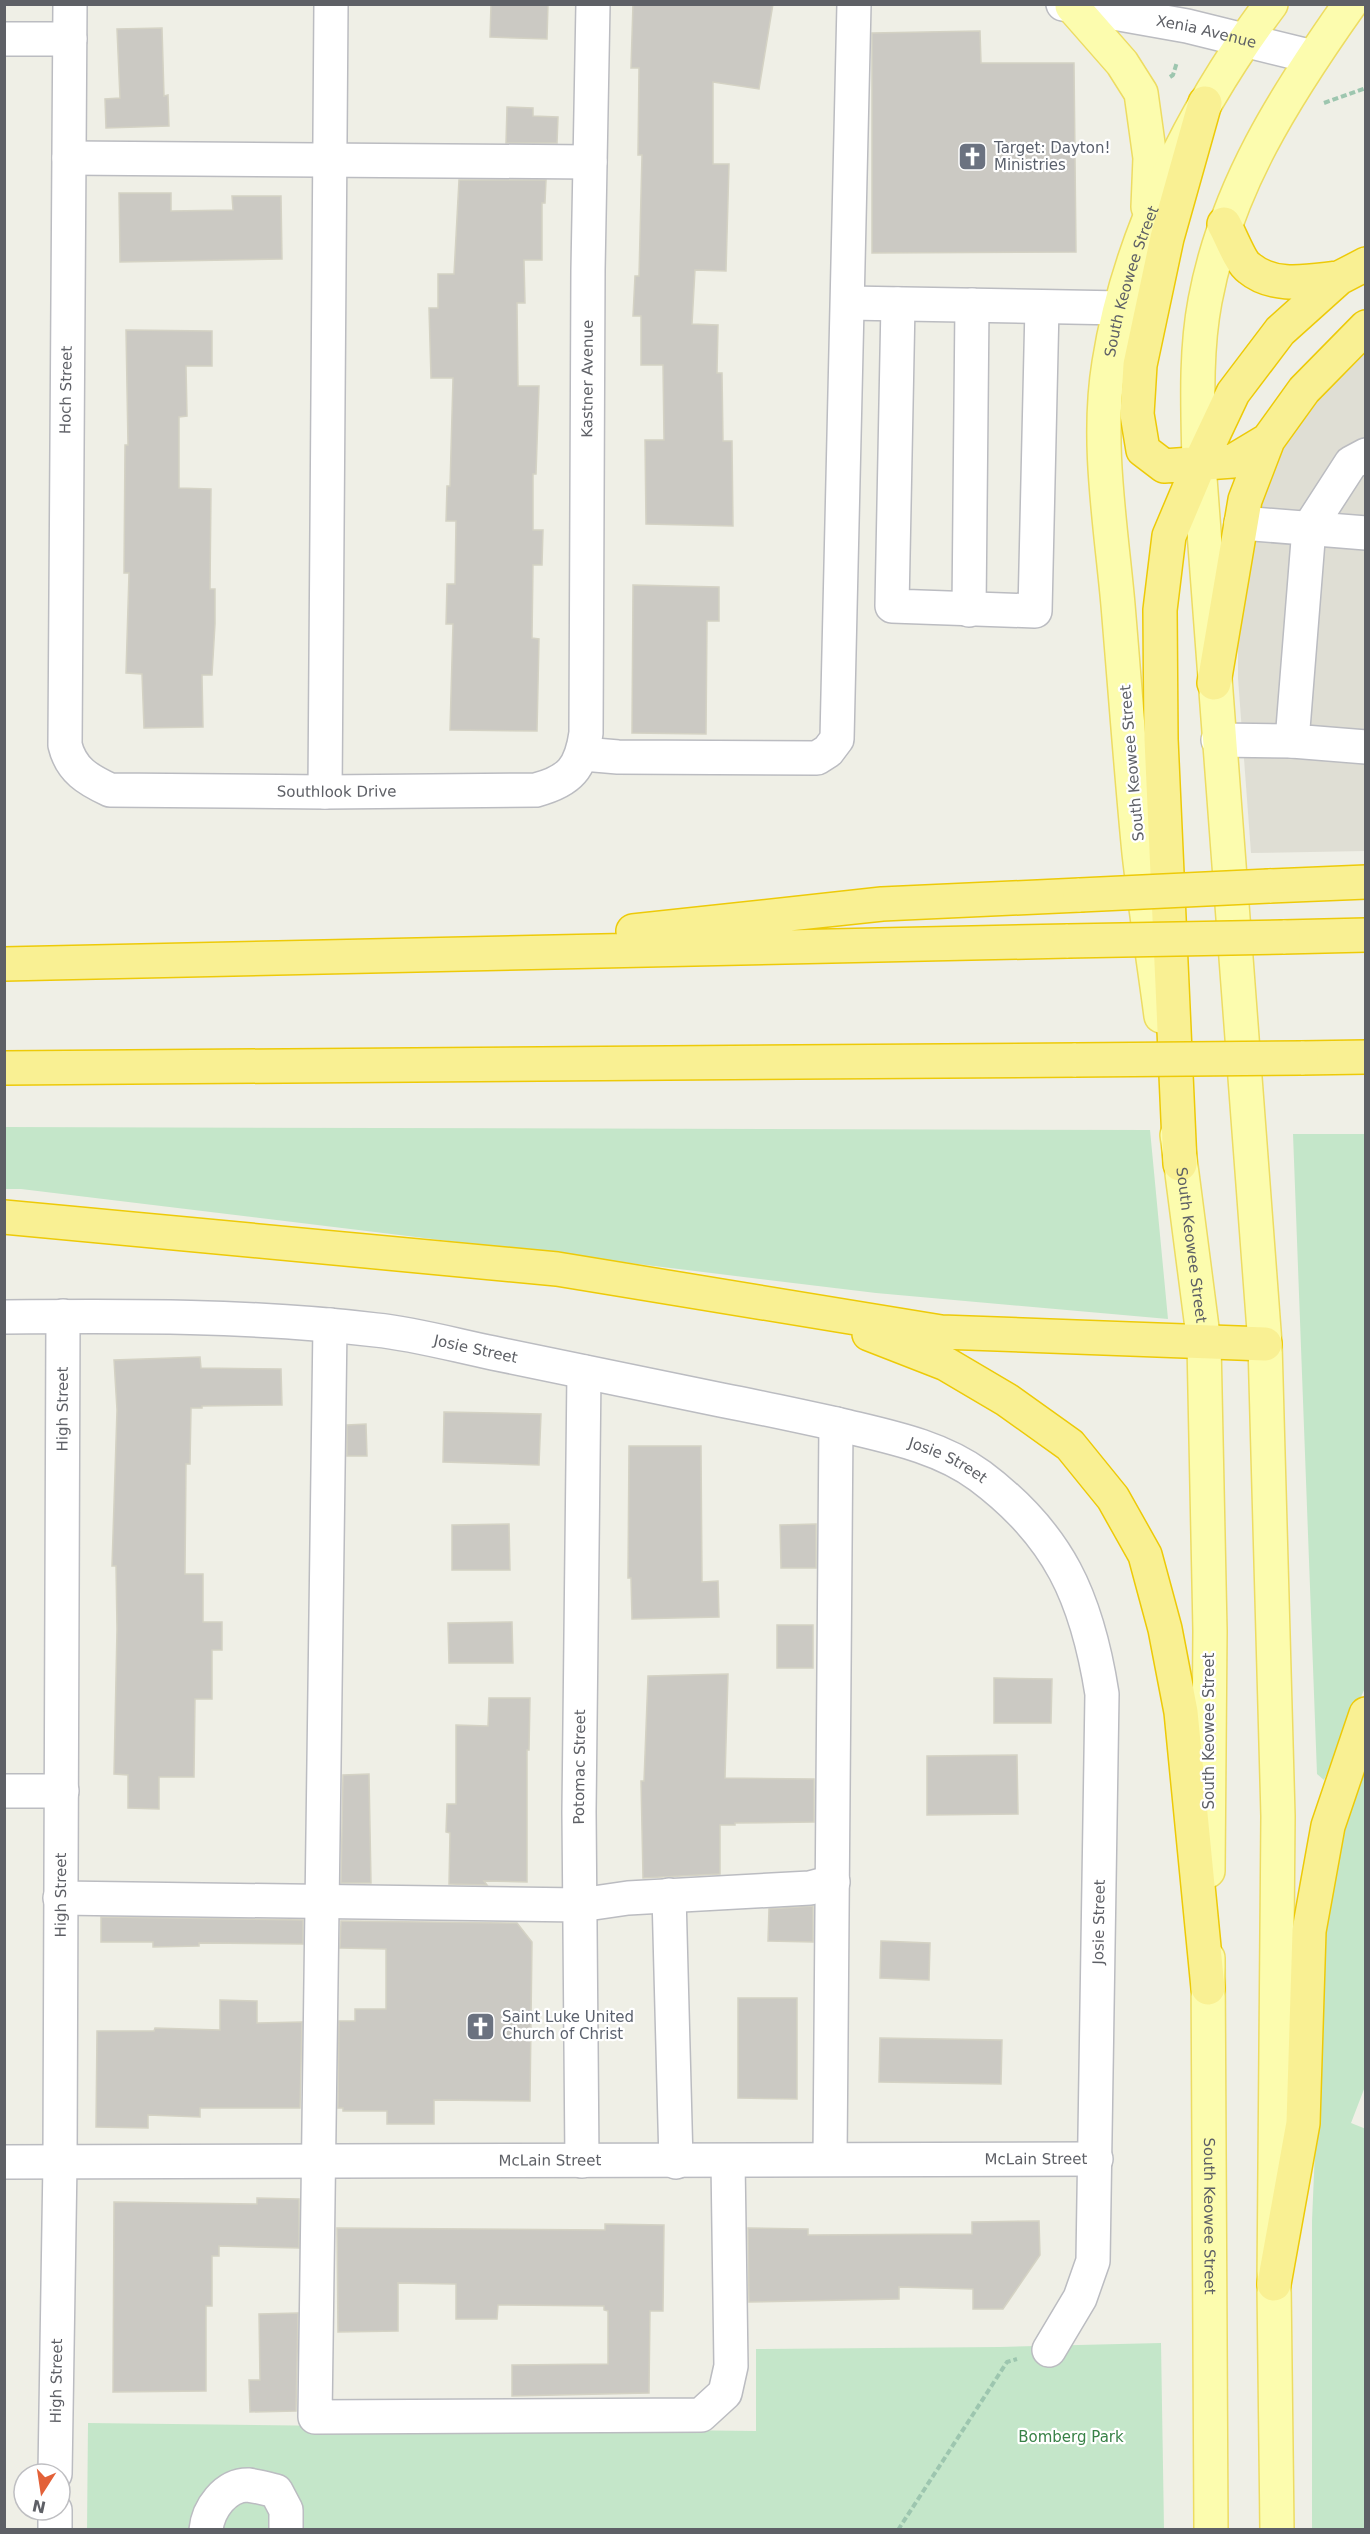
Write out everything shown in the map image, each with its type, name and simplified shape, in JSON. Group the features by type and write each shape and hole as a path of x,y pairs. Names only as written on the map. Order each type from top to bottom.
{"highway":[{"path":"1205,103 1167,238 1140,365 1137,414 1143,450 1164,466 1199,465 1233,461 1268,440"},
{"path":"1224,224 1247,268 1269,279 1290,283 1352,271"},
{"path":"1180,1164 1161,739 1160,610 1169,536 1233,393 1280,331 1352,271"},
{"path":"1214,683 1245,500 1268,440 1304,390 1365,327"},
{"path":"416,955 882,904 1365,882"},
{"path":"4,964 1365,935"},
{"path":"4,1068 1365,1057"},
{"path":"4,1217 557,1269 941,1332 1264,1344"},
{"path":"803,1309 946,1364 986,1388 1070,1445 1113,1498 1145,1555 1165,1629 1181,1712 1208,1988"},
{"path":"1274,2284 1303,2123 1309,1931 1328,1826 1365,1714"}],"main road":[{"name":"South Keowee Street","path":"1211,2529 1208,1988 1210,1631 1204,1343 1140,855 1109,509 1104,421 1109,362 1129,278 1159,196 1205,103 1245,39 1271,4"},
{"path":"1277,2529 1274,2284 1278,1816 1264,1344 1199,465 1200,343 1205,301 1224,224 1242,179 1274,117 1350,4"},
{"path":"1069,5 1122,63 1141,93 1150,158 1147,229"}],"street":[{"name":"Hoch Street","path":"70,4 65,745 68,755 79,772"},
{"path":"325,792 331,4"},
{"name":"Kastner Avenue","path":"583,754 586,721 593,4"},
{"path":"583,754 618,757 817,758 828,751 837,739 854,4"},
{"name":"Xenia Avenue","path":"1069,5 1187,26 1313,57"},
{"path":"4,39 70,39"},
{"path":"69,158 590,162"},
{"path":"848,303 1122,308"},
{"path":"898,304 892,606 969,610 1035,611 1042,307"},
{"path":"969,610 972,305"},
{"path":"846,400 897,399"},
{"path":"1292,741 1309,528 1350,463 1365,455"},
{"path":"1241,523 1365,533"},
{"path":"841,587 892,587"},
{"path":"1218,740 1292,741 1365,747"},
{"name":"Southlook Drive","path":"79,772 86,779 110,790 325,792 536,790 555,785 572,773 583,754"},
{"name":"High Street","path":"55,2462 60,2162 63,1316"},
{"name":"Josie Street","path":"4,1317 177,1316 277,1320 379,1330 898,1438 950,1458 977,1474 1020,1509 1047,1540 1073,1582 1094,1647 1102,1694 1093,2261 1080,2298 1049,2350"},
{"path":"330,1325 315,2417 702,2415 725,2393 731,2366 728,2161"},
{"name":"Potomac Street","path":"582,2161 580,1905 584,1372"},
{"path":"830,2159 836,1424"},
{"path":"4,1791 62,1791"},
{"path":"60,1898 580,1905 628,1898 810,1888 833,1882"},
{"path":"669,1895 676,2162"},
{"name":"McLain Street","path":"4,2162 318,2160 676,2162 830,2159 1096,2159"},
{"path":"206,2529 207,2517 225,2492 246,2485 276,2491 286,2510 286,2529"}],"path":[{"path":"1320,105 1365,88"},
{"path":"898,2529 1007,2362 1049,2350"}],"shaded area":[{"path":"1365,353 1365,851 1251,853 1238,678 1238,610 1259,498 1280,447 1307,406 1346,364"}],"green space":[{"path":"5,1127 1150,1130 1168,1319 876,1293 21,1189 5,1189"},
{"path":"1293,1134 1366,1134 1365,1688 1324,1780 1317,1774"},
{"path":"1365,1772 1366,2084 1351,2123 1366,2129 1365,2529 1312,2530 1312,2221 1324,1940 1348,1814"},
{"name":"Bomberg Park","path":"1161,2343 1164,2529 87,2530 88,2423 756,2431 756,2349"}],"building":[{"path":"491,4 548,4 547,39 490,37"},
{"path":"633,4 773,4 759,89 713,82 713,164 729,164 726,271 695,270 692,324 718,325 717,373 722,373 723,441 732,441 733,526 646,524 645,440 664,440 663,365 641,365 641,316 633,316 635,276 639,276 642,155 638,155 639,68 631,68"},
{"path":"162,28 164,96 168,95 169,126 106,128 105,99 120,98 117,29"},
{"name":"Target: Dayton! Ministries","path":"980,31 981,63 1074,63 1076,252 872,253 872,33"},
{"path":"507,107 533,108 533,116 558,117 557,143 506,143"},
{"path":"459,180 546,180 545,203 542,203 542,260 524,260 525,303 517,303 518,386 539,386 536,474 533,474 533,530 543,530 542,565 533,565 532,638 539,639 537,731 450,730 453,624 446,624 447,584 455,584 456,521 446,521 447,486 450,486 453,378 431,378 429,308 438,308 438,274 454,274"},
{"path":"119,193 171,193 171,211 233,210 232,196 281,196 282,259 120,262"},
{"path":"126,330 212,331 212,366 186,366 187,416 179,417 179,488 211,489 210,589 215,589 215,624 212,675 202,675 203,727 144,728 142,674 126,673 129,573 124,573 125,445 128,445"},
{"path":"633,585 719,587 719,621 707,621 706,734 632,733"},
{"path":"200,1357 201,1368 281,1369 282,1405 191,1408 190,1464 186,1464 185,1574 203,1574 203,1622 222,1622 222,1650 212,1650 212,1699 195,1699 194,1777 159,1777 159,1809 128,1808 128,1775 114,1774 117,1629 116,1566 112,1566 117,1410 114,1360"},
{"path":"444,1412 541,1414 539,1465 443,1462"},
{"path":"366,1424 367,1456 347,1456 347,1425"},
{"path":"629,1446 701,1446 702,1582 718,1581 719,1617 632,1619 631,1578 628,1578"},
{"path":"509,1524 510,1570 452,1570 452,1525"},
{"path":"816,1524 816,1568 781,1568 780,1525"},
{"path":"512,1622 513,1663 449,1663 448,1623"},
{"path":"777,1625 813,1625 813,1668 777,1668"},
{"path":"728,1674 725,1778 814,1779 814,1822 720,1825 720,1874 643,1878 641,1781 644,1781 648,1676"},
{"path":"994,1678 1052,1679 1051,1723 994,1723"},
{"path":"489,1698 530,1698 529,1750 527,1750 527,1882 484,1881 487,1885 449,1884 450,1833 446,1832 447,1804 456,1804 456,1725 488,1726"},
{"path":"1017,1755 1018,1814 927,1815 927,1756"},
{"path":"369,1774 371,1883 341,1883 343,1775"},
{"path":"813,1906 813,1942 768,1941 769,1909"},
{"path":"101,1917 303,1920 303,1944 199,1943 199,1946 153,1947 153,1942 101,1942"},
{"path":"341,1921 517,1923 532,1942 530,2101 434,2100 434,2124 387,2124 387,2111 343,2111 343,2108 338,2108 339,2021 355,2021 355,2009 386,2009 386,1949 340,1948"},
{"path":"881,1941 930,1943 929,1980 880,1978"},
{"path":"738,1998 797,1998 797,2099 738,2098"},
{"path":"220,2000 257,2001 257,2023 302,2022 300,2108 200,2108 200,2117 148,2115 148,2128 96,2127 97,2031 154,2031 155,2028 220,2030"},
{"path":"880,2038 1002,2040 1001,2084 879,2082"},
{"path":"257,2198 299,2199 299,2248 219,2246 219,2256 212,2256 212,2306 206,2306 206,2391 113,2392 114,2202 257,2204"},
{"path":"1039,2221 1040,2255 1003,2309 973,2309 973,2289 899,2287 899,2299 749,2302 748,2228 808,2229 808,2235 972,2234 972,2222"},
{"path":"605,2224 664,2225 663,2311 650,2311 649,2393 512,2396 512,2365 608,2364 608,2311 604,2310 604,2306 498,2305 497,2319 456,2319 456,2284 398,2283 398,2331 338,2332 337,2228 605,2230"},
{"path":"298,2313 296,2411 250,2412 249,2380 260,2380 259,2314"}],"place":[{"name":"Target: Dayton! Ministries","path":"973,157"},
{"name":"Saint Luke United Church of Christ","path":"481,2026"}]}
